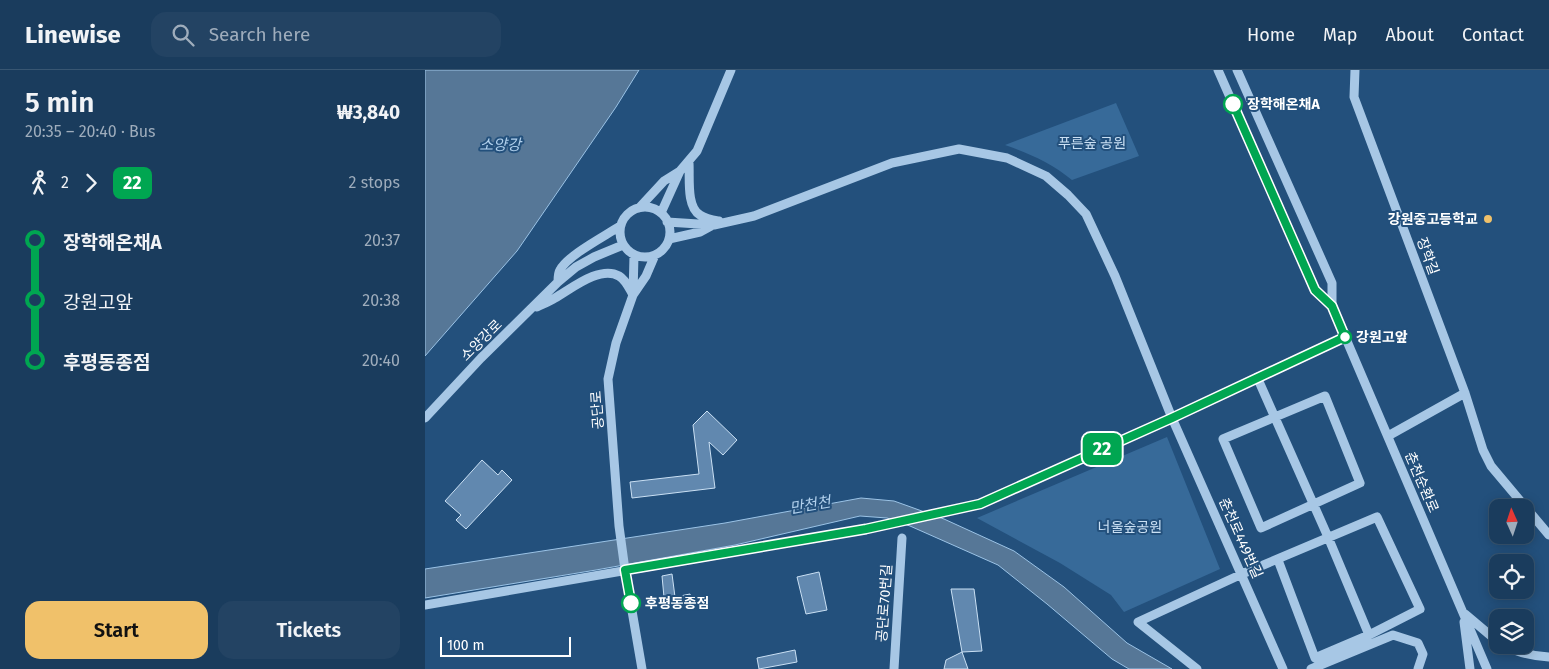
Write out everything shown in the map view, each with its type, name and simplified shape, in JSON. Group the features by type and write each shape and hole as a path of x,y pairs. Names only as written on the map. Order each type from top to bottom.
{"street":[{"path":"661,213 681,172 697,150 731,70"},
{"name":"춘천순환로","path":"1218,70 1315,290 1332,306"},
{"name":"춘천순환로","path":"1237,70 1332,283 1332,306 1487,669"},
{"name":"장학길","path":"1355,70 1354,97 1465,394 1483,450 1491,466 1549,535"},
{"name":"춘천로449번길","path":"714,225 754,216 892,163 959,150 1007,158 1046,176 1068,195 1085,214 1115,276 1172,418 1283,669"},
{"path":"689,163 690,197 694,210 701,216 725,222"},
{"path":"639,208 651,208 661,213 667,222 669,239 655,255 645,257 634,254 623,245 620,238 620,226 625,216 639,208 664,181 681,172"},
{"path":"667,222 714,225"},
{"path":"669,239 700,232 714,225"},
{"name":"소양강로","path":"558,282 559,270 566,263 620,226"},
{"name":"소양강로","path":"425,418 481,358 558,282 594,257 623,245"},
{"name":"공단로","path":"633,295 634,254"},
{"name":"공단로","path":"625,568 619,526 609,379 616,343 633,295 646,276 655,255"},
{"path":"531,309 600,274 609,273 621,278 633,295"},
{"path":"425,605 625,568 866,529 980,504 1172,418 1345,337"},
{"path":"1257,377 1369,635"},
{"path":"1388,436 1465,394"},
{"path":"1325,396 1360,483 1261,528 1223,439 1274,416 1325,396"},
{"path":"1197,669 1138,622 1242,574 1377,517 1420,609 1369,635 1315,658 1278,560"},
{"name":"공단로70번길","path":"894,669 902,538"},
{"path":"625,568 642,669"},
{"path":"1463,612 1489,634"},
{"path":"1463,612 1470,669"},
{"path":"1311,669 1331,666 1393,635 1418,643 1423,654 1418,669"},
{"path":"1528,654 1549,657"}],"green space":[{"name":"푸른숲 공원","path":"1116,103 1139,156 1072,180 1040,160 1005,145"},
{"name":"너울숲공원","path":"1167,437 1220,569 1124,612 1111,595 1060,563 977,518"}],"water":[{"name":"소양강","path":"425,70 639,70 616,107 517,251 425,356"},
{"path":"861,498 894,501 944,519 1014,551 1064,587 1127,643 1172,669 1129,669 1112,659 998,565 910,526 887,518 860,516 735,545 425,598 425,569 725,523"}],"building":[{"path":"707,411 737,440 723,455 709,442 715,488 632,498 630,482 699,474 693,425"},
{"path":"482,460 498,475 502,470 512,480 466,529 456,520 461,515 445,501"},
{"path":"819,572 827,610 806,614 797,577"},
{"path":"672,574 675,597 690,594 692,603 665,608 662,576"},
{"path":"951,589 974,589 982,651 962,652"},
{"path":"795,650 797,662 759,669 757,658"},
{"path":"962,652 968,669 944,669 946,660"}],"bus line":[{"name":"22","path":"631,603 625,570 866,529 980,504 1172,418 1345,337 1332,306 1315,290 1233,104"}],"place":[{"name":"장학해온채A","path":"1233,104"},
{"name":"강원중고등학교","path":"1488,219"},
{"name":"강원고앞","path":"1345,337"},
{"name":"후평동종점","path":"631,603"}],"water label":[{"name":"만천천","path":"810,505"}]}
